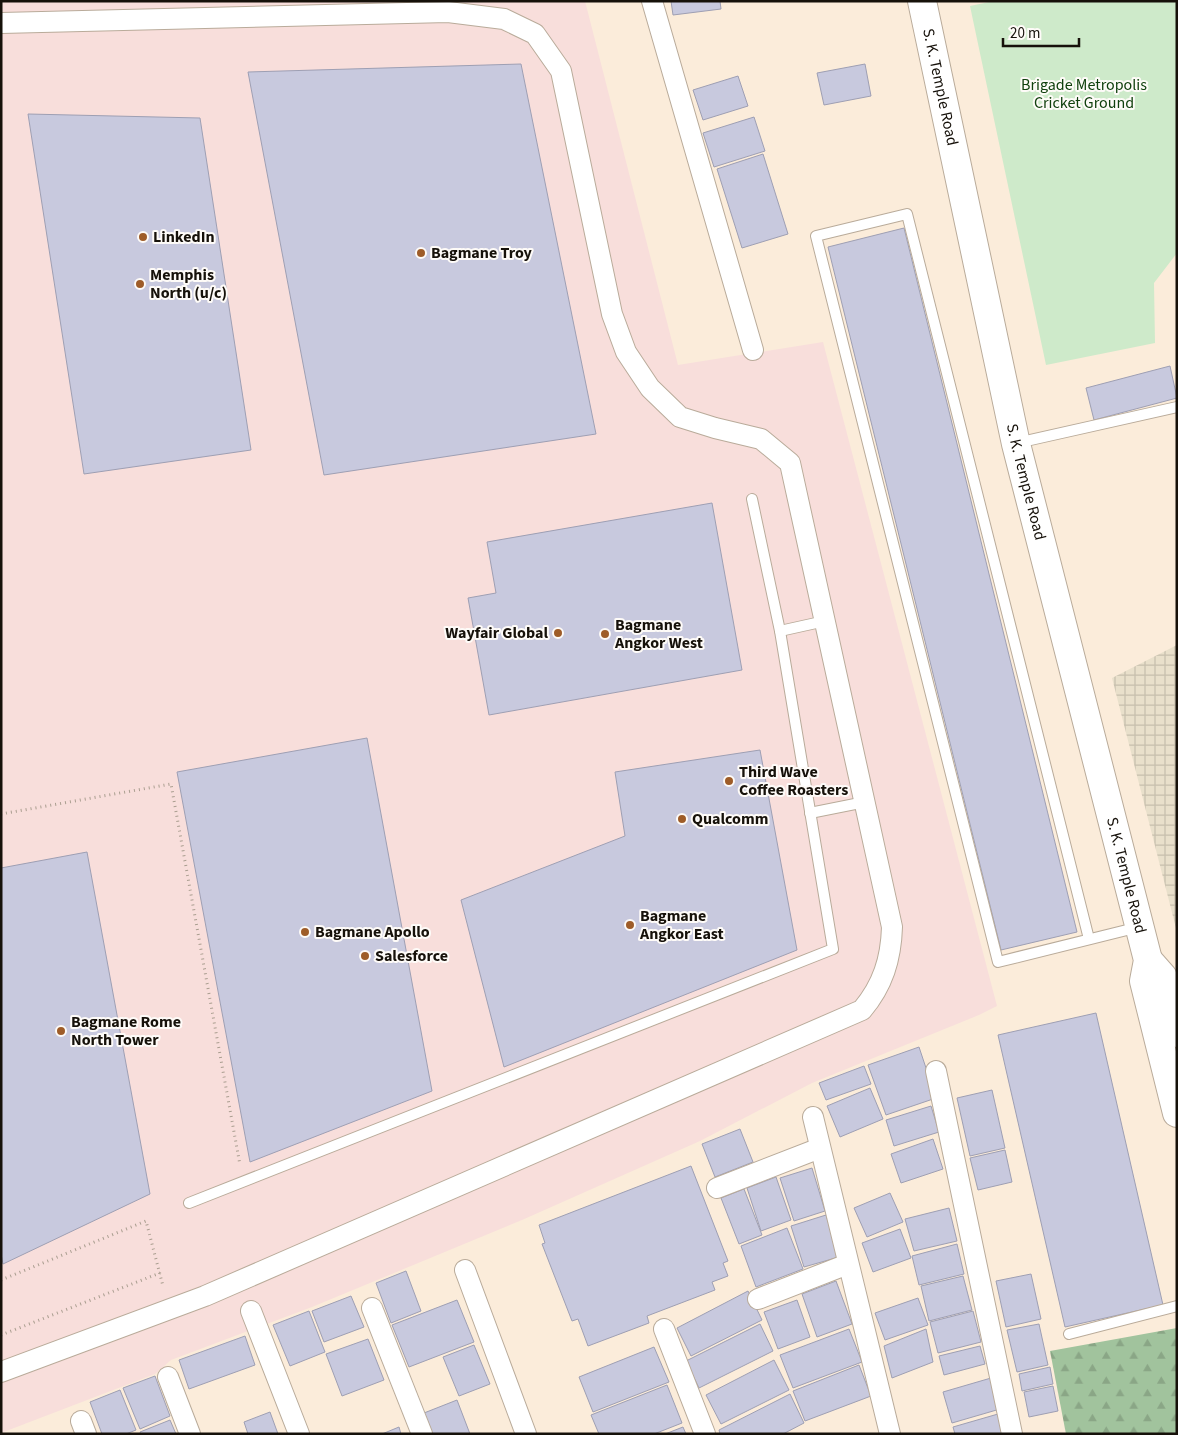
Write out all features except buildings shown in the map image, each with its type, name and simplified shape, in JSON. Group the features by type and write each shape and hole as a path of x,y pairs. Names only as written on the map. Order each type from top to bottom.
{"street":[{"path":"652,1 753,350"},
{"name":"S. K. Temple Road","path":"922,1 1016,444 1140,926 1148,960 1144,981 1177,1113"},
{"path":"1,23 448,12 504,19 535,34 561,71 612,314 626,352 650,388 680,417 761,439 790,463 892,927 892,943 884,976 871,999 862,1010 214,1292 1,1372"},
{"name":"S. K. Temple Road","path":"1148,960 1163,977 1177,1033"},
{"path":"936,1071 1012,1434"},
{"path":"813,1117 890,1434"},
{"path":"717,1188 820,1148"},
{"path":"758,1299 848,1264"},
{"path":"466,1270 526,1434"},
{"path":"372,1308 422,1434"},
{"path":"251,1311 299,1434"},
{"path":"664,1329 706,1434"},
{"path":"168,1377 190,1434"}],"lane":[{"path":"1090,939 908,214 816,236 998,962 1090,939 1140,926"},
{"path":"1016,444 1177,407"},
{"path":"189,1203 833,949 780,631 752,499"},
{"path":"780,631 825,622"},
{"path":"810,814 865,802"},
{"path":"1069,1334 1177,1306"}],"path":[{"path":"1,814 171,784 243,1182"},
{"path":"1,1280 146,1221 169,1309"},
{"path":"1,1335 160,1273"}],"shaded area":[{"path":"1,1 585,1 678,365 823,342 997,1006 812,1083 700,1141 522,1220 312,1307 171,1360 155,1374 1,1433"},
{"path":"1177,645 1177,932 1112,678"}],"green space":[{"name":"Brigade Metropolis Cricket Ground","path":"994,1 1177,1 1177,253 1154,283 1155,343 1046,365 970,6"},
{"path":"1177,1328 1177,1434 1066,1434 1050,1351"}],"place":[{"name":"LinkedIn","path":"143,237"},
{"name":"Bagmane Troy","path":"421,253"},
{"name":"Memphis North (u/c)","path":"140,284"},
{"name":"Wayfair Global","path":"558,633"},
{"name":"Bagmane Angkor West","path":"605,634"},
{"name":"Third Wave Coffee Roasters","path":"729,781"},
{"name":"Qualcomm","path":"682,819"},
{"name":"Bagmane Angkor East","path":"630,925"},
{"name":"Bagmane Apollo","path":"305,932"},
{"name":"Salesforce","path":"365,956"},
{"name":"Bagmane Rome North Tower","path":"61,1031"}]}
